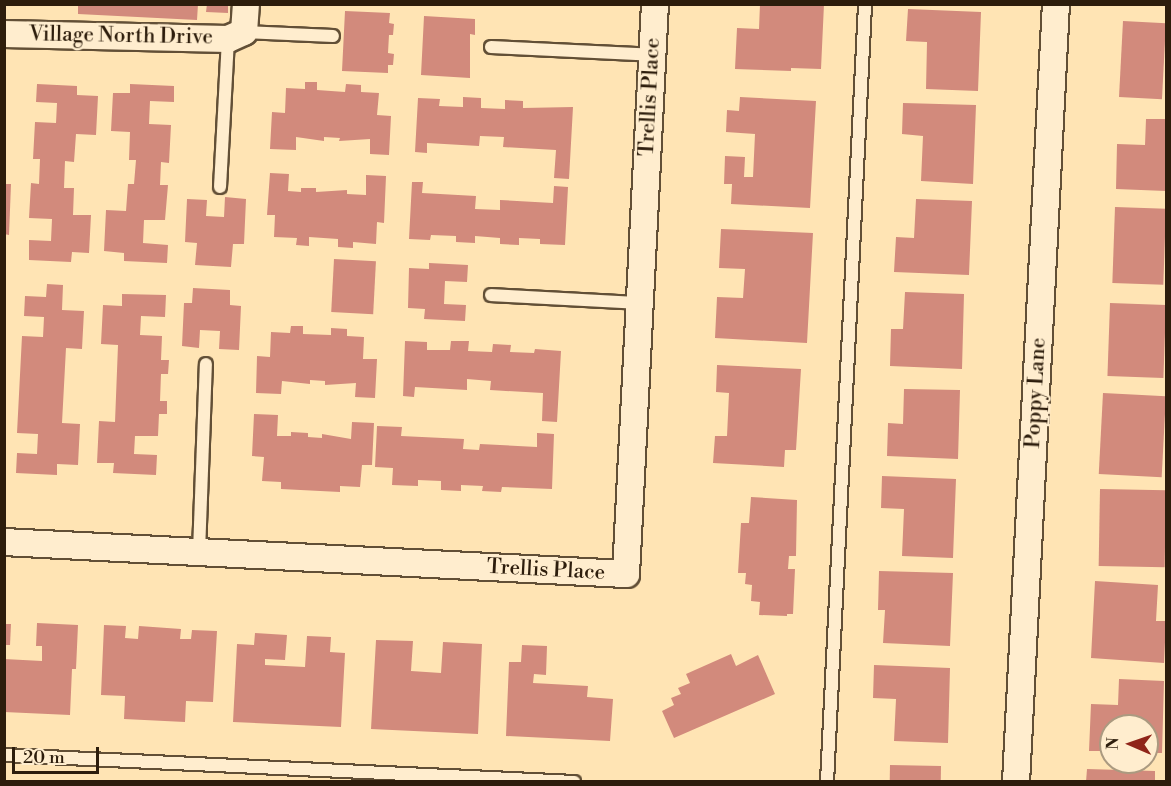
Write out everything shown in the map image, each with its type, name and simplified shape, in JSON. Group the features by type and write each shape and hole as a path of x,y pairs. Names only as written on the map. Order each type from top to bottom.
{"street":[{"name":"Village North Drive","path":"4,34 236,36 246,4"},
{"name":"Trellis Place","path":"4,542 626,574 655,4"},
{"name":"Poppy Lane","path":"1016,782 1056,4"}],"lane":[{"path":"827,782 865,4"},
{"path":"220,187 236,36 333,36"},
{"path":"491,47 652,55"},
{"path":"491,295 640,303"},
{"path":"199,552 206,364"},
{"path":"4,755 574,782"}],"building":[{"path":"78,4 198,4 197,20 78,14"},
{"path":"207,4 228,4 228,13 206,12"},
{"path":"760,4 824,4 821,69 791,68 791,71 735,69 737,28 759,29"},
{"path":"908,9 981,12 978,91 926,89 927,42 906,41"},
{"path":"345,11 390,13 389,23 394,24 393,35 389,35 388,53 394,54 393,65 388,65 388,73 342,71"},
{"path":"424,16 475,19 475,35 470,34 470,78 421,75"},
{"path":"1123,21 1166,23 1162,99 1119,97"},
{"path":"305,82 317,82 317,90 345,92 346,84 361,85 361,92 379,93 377,115 391,116 389,155 370,154 370,139 339,141 340,138 324,137 324,141 296,137 296,150 270,149 272,112 285,113 286,88 305,89"},
{"path":"37,84 77,86 77,95 98,96 96,135 76,134 74,162 65,161 64,188 74,188 73,215 91,215 89,253 72,252 71,262 29,260 29,240 51,241 52,219 29,218 31,183 39,184 40,159 33,159 35,122 56,123 57,103 36,102"},
{"path":"130,84 174,86 174,102 150,101 149,124 171,125 169,163 161,162 160,185 168,185 165,220 144,220 143,243 168,245 167,263 124,261 124,253 104,251 106,210 126,211 128,184 134,184 136,160 129,160 130,132 111,131 113,93 130,93"},
{"path":"463,97 481,98 481,108 505,109 505,100 523,101 523,108 573,107 569,179 554,178 556,150 503,147 504,137 480,136 479,146 427,143 427,153 415,152 418,98 440,99 439,106 463,107"},
{"path":"740,97 816,101 810,208 731,204 732,184 724,184 725,156 745,157 744,177 753,177 755,134 726,132 727,110 739,111"},
{"path":"903,103 976,105 973,184 921,181 923,136 902,134"},
{"path":"1146,119 1166,119 1166,191 1116,189 1117,144 1145,145"},
{"path":"270,173 289,174 288,191 301,192 301,188 316,188 316,192 347,190 347,194 366,195 366,175 386,176 384,223 377,222 376,244 353,242 353,248 338,247 338,239 309,237 309,246 296,245 297,238 274,237 275,215 267,215"},
{"path":"412,182 423,182 422,193 476,196 475,209 500,210 500,200 553,203 554,186 568,187 565,245 540,244 540,239 519,238 519,245 500,244 500,238 475,236 475,243 456,242 456,236 431,235 430,240 409,239"},
{"path":"4,184 11,184 9,235 4,234"},
{"path":"225,197 246,199 244,244 233,244 231,267 195,265 197,243 185,242 187,199 207,200 206,216 224,217"},
{"path":"916,199 972,201 969,275 894,272 896,237 914,238"},
{"path":"1115,207 1166,209 1163,285 1112,283"},
{"path":"721,229 813,233 807,343 715,338 717,297 743,298 745,269 719,268"},
{"path":"334,259 376,261 373,314 331,312"},
{"path":"429,263 468,265 467,282 445,281 444,304 466,305 465,321 424,319 425,309 408,308 409,268 429,269"},
{"path":"47,284 63,285 62,310 84,311 82,349 66,348 62,423 80,424 78,465 57,464 57,475 16,473 17,453 37,454 38,434 17,433 22,336 43,337 44,317 24,316 25,296 46,297"},
{"path":"193,288 230,290 230,305 241,306 239,350 219,349 220,331 200,330 199,348 182,346 184,303 192,303"},
{"path":"905,292 964,294 962,369 890,366 891,329 903,329"},
{"path":"122,294 166,295 165,317 141,316 140,335 162,336 161,360 169,360 168,374 161,374 160,401 167,401 167,414 159,414 158,436 135,436 134,454 157,455 156,475 113,473 114,463 97,463 99,421 115,422 118,345 101,344 103,305 122,306"},
{"path":"1110,303 1166,305 1163,378 1107,376"},
{"path":"291,326 303,326 303,334 331,335 331,328 347,329 347,336 364,337 363,359 377,359 375,398 355,397 356,383 325,385 325,381 310,380 310,384 282,381 281,394 256,393 257,356 270,357 271,332 290,333"},
{"path":"405,341 427,342 427,350 450,350 451,341 469,341 468,351 492,352 493,344 511,345 510,352 534,353 535,349 561,351 557,422 542,421 543,393 490,390 491,381 467,379 467,390 415,387 414,397 403,396"},
{"path":"717,365 801,369 796,450 785,450 784,467 713,463 715,436 727,436 729,393 716,392"},
{"path":"904,389 960,390 958,459 887,456 888,423 903,424"},
{"path":"1103,393 1166,396 1162,477 1099,474"},
{"path":"254,414 278,415 277,436 291,436 291,432 308,433 308,437 322,438 322,434 351,439 352,422 374,423 372,465 362,465 360,487 340,486 340,492 281,489 281,482 262,481 264,457 252,456"},
{"path":"377,426 402,427 401,436 464,439 463,449 479,450 480,444 537,447 537,433 554,434 552,489 502,487 501,492 482,491 483,486 461,485 461,491 441,490 441,481 418,480 418,486 392,485 393,468 375,467"},
{"path":"882,476 956,479 953,558 902,556 904,509 881,508"},
{"path":"1100,489 1166,490 1165,567 1099,566"},
{"path":"751,497 797,500 796,556 789,556 788,569 795,569 793,614 787,614 787,616 759,615 760,602 751,601 752,585 745,584 746,573 738,573 741,523 749,523"},
{"path":"879,571 953,573 950,646 883,643 885,610 878,610"},
{"path":"1095,581 1158,585 1156,621 1166,621 1164,663 1091,658"},
{"path":"37,623 78,625 76,669 72,669 70,715 4,712 4,659 42,661 42,646 36,646"},
{"path":"4,624 11,624 10,645 4,645"},
{"path":"104,625 126,626 125,638 138,639 139,626 181,629 180,639 191,639 192,630 217,631 213,702 186,701 185,722 124,719 125,696 101,695"},
{"path":"255,633 287,635 285,660 265,659 265,665 305,667 307,636 331,637 330,652 345,653 341,727 233,722 237,644 254,645"},
{"path":"376,640 413,641 411,671 441,673 443,642 482,644 478,734 371,729"},
{"path":"522,645 547,646 546,675 534,674 533,683 588,686 587,697 613,699 610,741 506,736 509,662 521,662"},
{"path":"731,654 736,666 758,655 775,694 674,738 662,711 674,705 671,698 681,694 678,688 690,683 686,674"},
{"path":"874,665 950,668 948,743 894,741 896,699 873,698"},
{"path":"1119,679 1164,681 1162,753 1159,753 1159,714 1099,714 1099,751 1089,751 1091,704 1118,705"},
{"path":"890,765 941,766 941,782 890,782"},
{"path":"1087,769 1099,769 1099,774 1155,774 1155,782 1086,782"}]}
